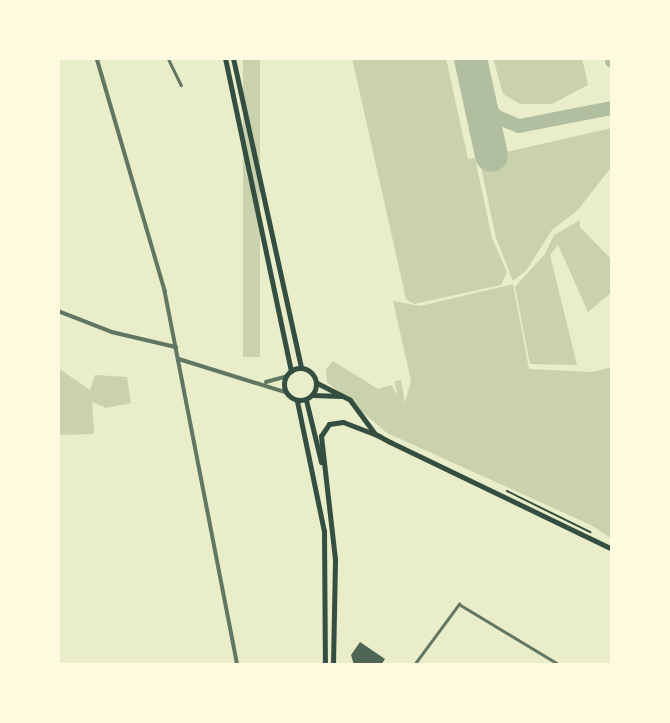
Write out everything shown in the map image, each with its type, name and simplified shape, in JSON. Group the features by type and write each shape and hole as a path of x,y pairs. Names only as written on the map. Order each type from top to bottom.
{"main road":[{"path":"225,58 291,371"},
{"path":"233,58 301,368"},
{"path":"325,665 324,531 297,401 285,392 285,377 291,371 301,368 310,371 317,383 344,397 379,436"},
{"path":"297,401 312,396 317,383"},
{"path":"312,396 344,397"},
{"path":"306,400 326,479"},
{"path":"335,665 335,559 321,437 325,427 343,422 379,436 612,549"}],"street":[{"path":"97,58 115,130 162,276 238,665"},
{"path":"169,58 181,85"},
{"path":"58,311 113,332 176,347"},
{"path":"179,359 264,383 285,392"},
{"path":"264,383 285,377"},
{"path":"414,665 459,604 560,665"}],"green space":[{"path":"243,58 260,58 260,357 243,357"},
{"path":"352,58 446,58 468,159 475,158 492,238 507,272 501,285 414,304 406,299"},
{"path":"493,58 582,58 588,85 552,104 520,104 503,94"},
{"path":"612,128 612,166 578,210 552,230 526,271 513,281 496,238 479,158"},
{"path":"580,220 580,227 612,260 612,292 588,312 558,245 550,255 577,365 530,364 515,287 545,254 554,235"},
{"path":"513,284 529,369 592,372 612,367 612,539 591,525 387,433 327,382 326,369 333,361 378,389 392,385 397,397 395,381 401,380 405,403 411,381 393,301 420,306"},
{"path":"58,368 90,390 95,375 127,377 131,403 106,408 92,402 94,434 58,435"}],"building":[{"path":"360,642 385,659 381,665 354,665 351,655"}],"taxiway":[{"path":"477,88 495,116 519,126 612,108"}],"runway":[{"path":"470,58 491,155"}]}
